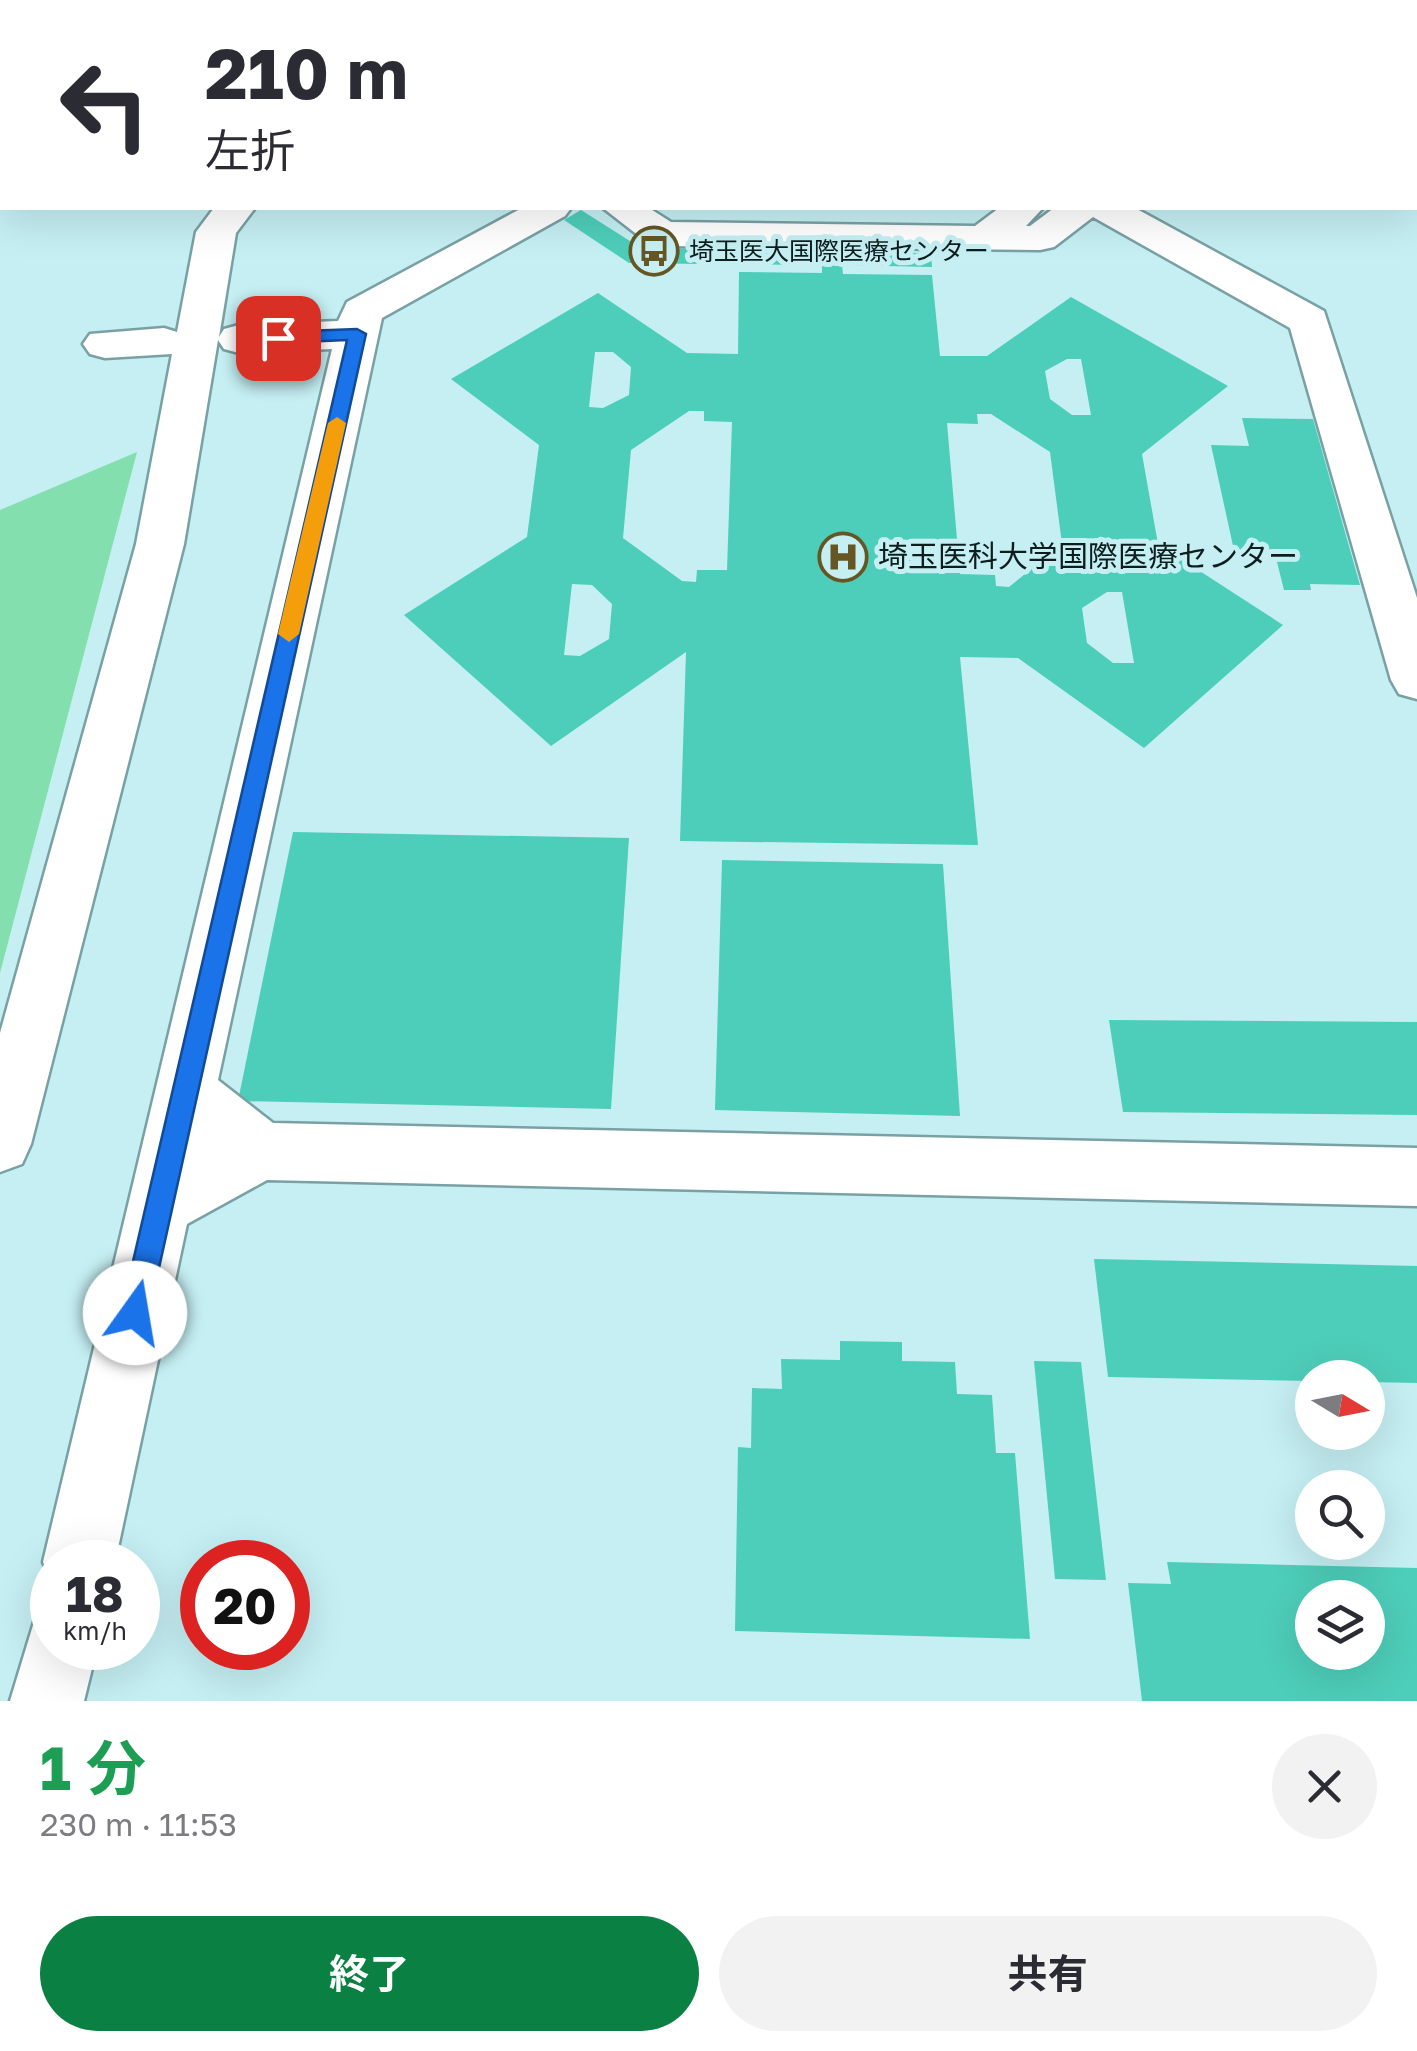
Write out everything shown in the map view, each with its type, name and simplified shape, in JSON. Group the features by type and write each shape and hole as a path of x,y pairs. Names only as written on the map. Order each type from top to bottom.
{"street":[{"path":"0,1144 160,544 216,232 232,210"},
{"path":"84,1540 362,311 547,210"},
{"path":"626,210 662,234 985,238 1040,238 1076,210"},
{"path":"985,238 1020,210"},
{"path":"1110,210 1309,321 1417,680"},
{"path":"239,339 357,334"},
{"path":"105,344 164,342"},
{"path":"185,1090 262,1151"},
{"path":"159,1206 262,1151 1417,1177"},
{"path":"48,1701 55,1670"}],"green space":[{"path":"137,452 0,973 0,510"}],"building":[{"path":"581,210 641,248 702,249 701,264 629,263 564,220"},
{"name":"埼玉医科大学国際医療センター","path":"706,252 931,253 932,267 842,265 843,274 932,275 940,356 987,356 1071,297 1228,386 1142,454 1158,544 1283,625 1144,748 1018,658 960,657 978,845 680,841 686,652 551,746 404,615 527,537 539,445 451,379 598,293 687,353 738,354 739,272 822,273 822,265 705,264","holes":["595,352 613,352 631,367 629,395 603,408 589,407","1067,359 1081,359 1091,415 1072,415 1050,399 1045,371","689,411 704,411 704,421 732,422 727,570 697,570 696,582 682,581 623,538 631,450","977,414 991,414 1050,452 1062,544 1009,587 996,586 995,575 960,574 947,423 978,424","572,584 592,585 612,604 609,639 580,656 564,655","1107,592 1122,592 1134,663 1113,663 1087,643 1082,608"]},
{"path":"1242,418 1313,419 1360,585 1310,584 1311,590 1284,590 1276,558 1304,556 1235,555 1211,445 1249,446"},
{"path":"293,832 629,838 611,1109 238,1101"},
{"path":"722,860 943,864 960,1116 715,1110"},
{"path":"1109,1020 1417,1022 1417,1115 1123,1112"},
{"path":"1094,1259 1417,1266 1417,1383 1385,1382 1385,1360 1295,1360 1295,1381 1108,1377"},
{"path":"840,1341 902,1342 902,1361 955,1362 957,1394 992,1395 996,1453 1015,1453 1030,1639 735,1631 738,1447 751,1448 752,1388 782,1389 781,1359 840,1360"},
{"path":"1034,1361 1081,1362 1106,1580 1055,1579"},
{"path":"1167,1562 1417,1568 1417,1701 1142,1701 1128,1583 1171,1584"}],"slow traffic":[{"path":"289,634 337,423"}],"place":[{"name":"埼玉医大国際医療センター","path":"654,251"},
{"name":"埼玉医科大学国際医療センター","path":"843,557"}],"route":[{"path":"135,1313 357,334 278,338"}]}
